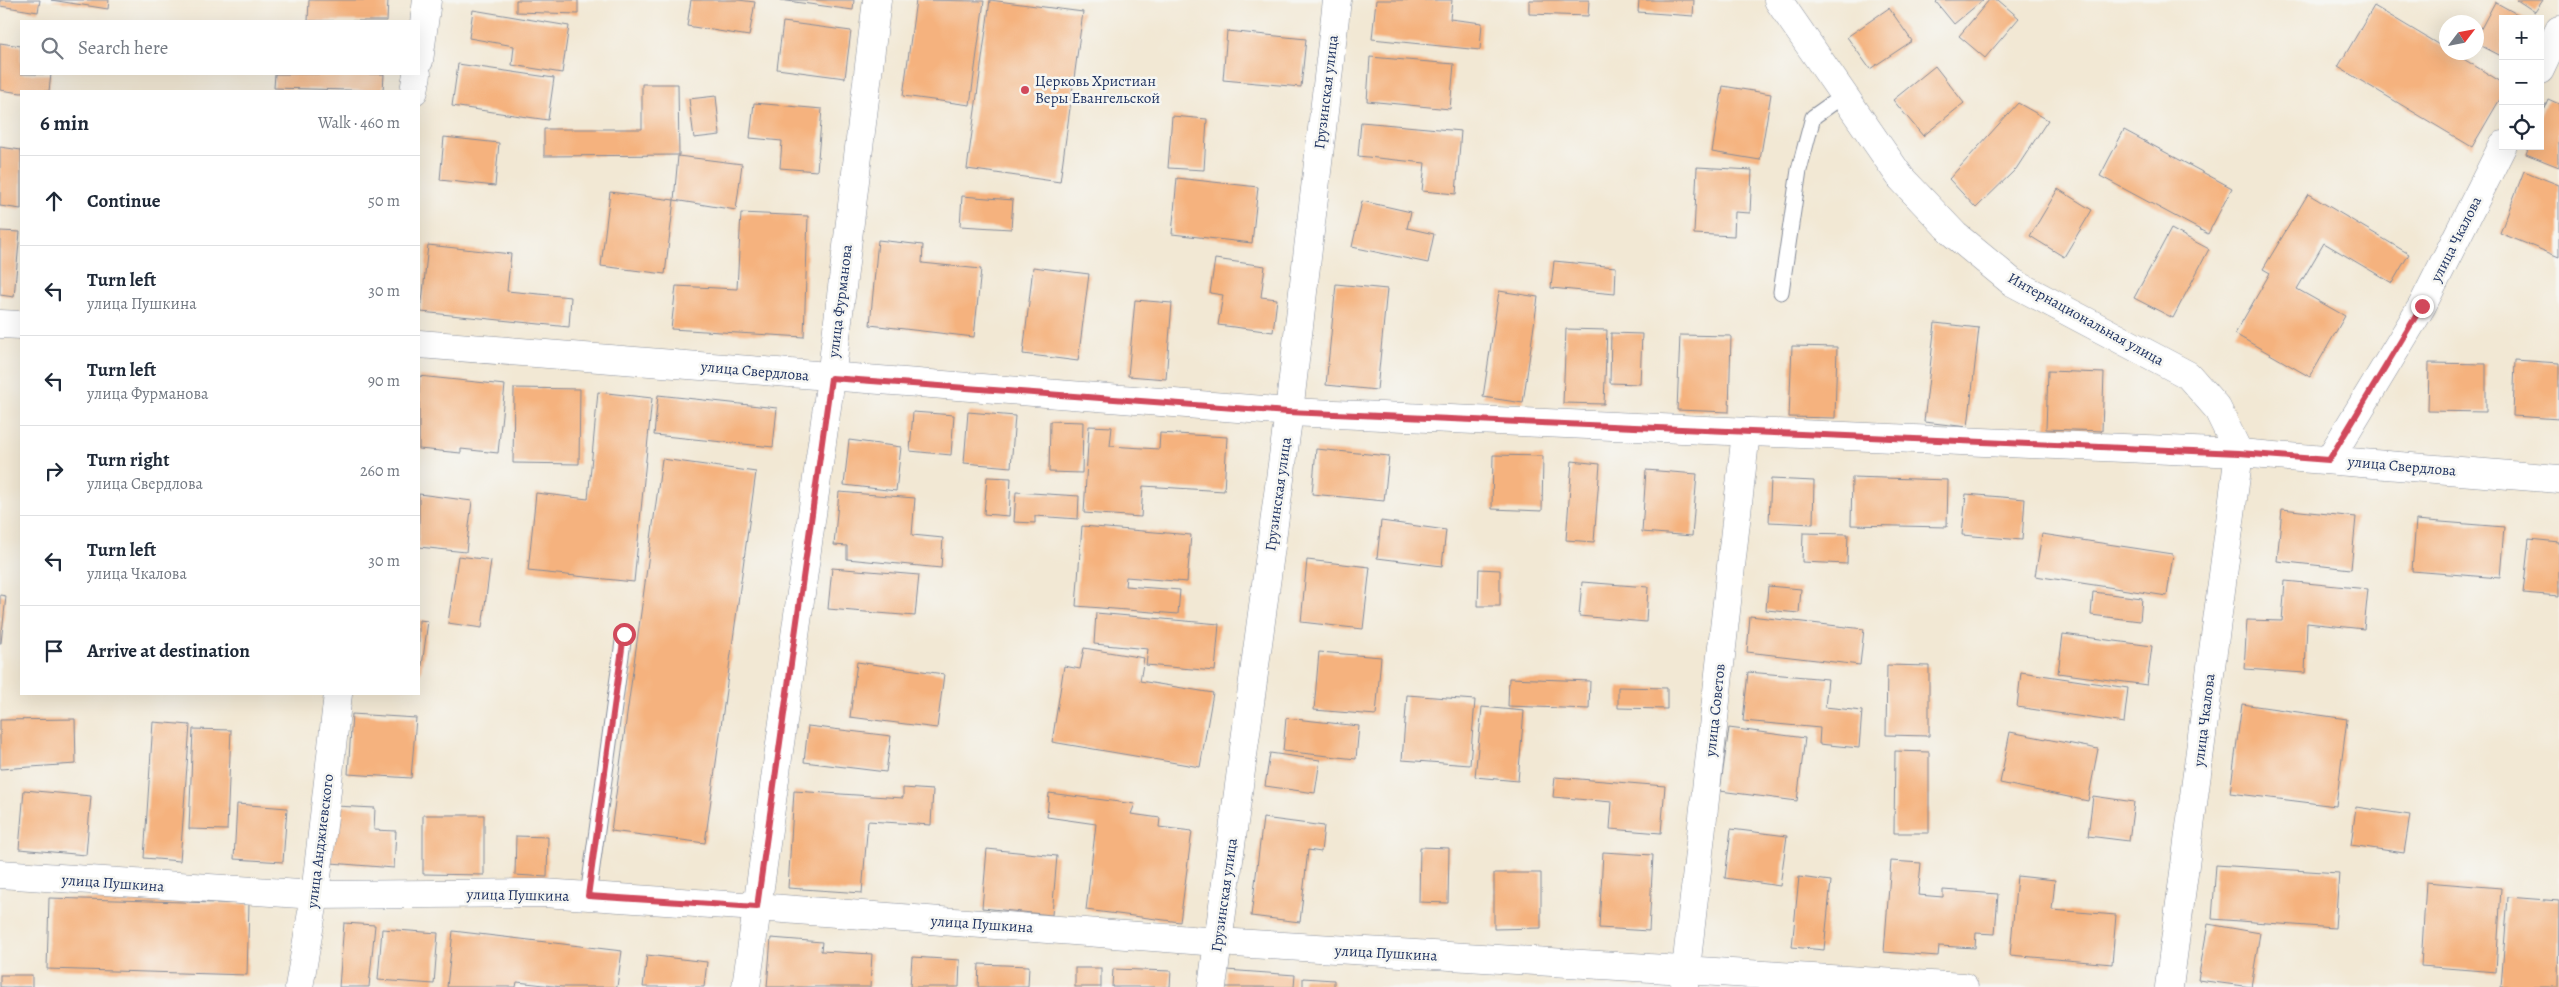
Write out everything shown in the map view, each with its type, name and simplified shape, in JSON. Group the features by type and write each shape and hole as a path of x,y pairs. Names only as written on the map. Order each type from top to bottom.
{"street":[{"path":"420,53 427,0"},
{"name":"улица Фурманова","path":"746,987 831,378 878,0"},
{"name":"Грузинская улица","path":"1212,987 1288,412 1337,0"},
{"name":"Интернациональная улица","path":"1778,0 1901,178 1955,235 2012,282 2188,375 2217,408 2239,453"},
{"path":"2544,62 2559,30"},
{"path":"2544,72 2559,74"},
{"path":"414,90 417,75"},
{"name":"улица Чкалова","path":"2329,460 2422,306 2500,150"},
{"path":"0,324 20,325"},
{"name":"улица Свердлова","path":"420,344 831,378 1288,412 2239,453 2559,479"},
{"name":"улица Советов","path":"1685,979 1746,432"},
{"name":"улица Чкалова","path":"2170,987 2239,453"},
{"name":"улица Анджиевского","path":"299,987 315,896 338,695"},
{"name":"улица Пушкина","path":"0,874 315,896 543,893 757,907 1685,979 1964,987"}],"lane":[{"path":"1781,292 1799,170 1813,117 1844,95"},
{"path":"588,896 624,634"}],"building":[{"path":"0,0 40,0 38,12 0,6"},
{"path":"51,0 109,0 108,9"},
{"path":"309,0 388,0 387,20 308,20"},
{"path":"516,0 578,0 578,14 516,12"},
{"path":"691,0 755,2 749,36 687,26"},
{"path":"780,0 854,0 853,10"},
{"path":"916,0 984,1 970,105 903,96"},
{"name":"Церковь Христиан Веры Евангельской","path":"990,0 1083,12 1060,182 967,169"},
{"path":"1376,0 1452,0 1450,19 1482,23 1480,50 1372,39"},
{"path":"1529,0 1589,0 1588,16 1529,14"},
{"path":"1639,0 1694,0 1693,16 1638,12"},
{"path":"1938,0 1983,0 1954,24 1936,2"},
{"path":"1989,0 1998,0 2019,18 1985,58 1959,36"},
{"path":"2517,0 2543,0 2535,12"},
{"path":"2495,2 2519,15 2499,15 2499,55 2484,47 2484,23"},
{"path":"2374,6 2439,45 2439,60 2465,60 2499,81 2499,101 2472,147 2338,67"},
{"path":"1889,8 1912,41 1870,69 1847,37"},
{"path":"473,10 569,26 562,73 512,65 514,46 469,38"},
{"path":"783,22 851,31 845,78 777,69"},
{"path":"1227,31 1306,39 1301,87 1223,80"},
{"path":"0,43 20,46 20,75 51,75 49,90 20,90 20,93 0,90"},
{"path":"1370,57 1454,64 1450,109 1367,101"},
{"path":"458,64 554,78 548,120 452,106"},
{"path":"1935,66 1964,103 1923,136 1893,100"},
{"path":"275,75 384,75 383,90 274,88"},
{"path":"642,84 678,84 679,155 544,156 544,129 642,129"},
{"path":"1723,86 1771,94 1760,160 1712,152"},
{"path":"716,96 720,135 694,138 689,99"},
{"path":"2548,99 2559,104 2559,167 2526,154 2528,150 2544,150 2544,108"},
{"path":"754,103 822,109 817,171 780,168 782,141 750,138"},
{"path":"2018,103 2048,120 2016,169 1976,208 1949,179"},
{"path":"1172,116 1207,119 1204,170 1168,168"},
{"path":"1361,122 1461,131 1456,194 1422,191 1425,163 1358,156"},
{"path":"2124,130 2232,188 2208,234 2100,176"},
{"path":"444,137 499,143 495,186 440,180"},
{"path":"0,147 20,150 20,209 0,206"},
{"path":"678,156 742,164 736,210 674,200"},
{"path":"1697,167 1752,170 1750,213 1735,212 1734,236 1694,234"},
{"path":"2524,171 2559,185 2559,257 2500,233"},
{"path":"1177,178 1258,187 1252,243 1172,234"},
{"path":"2058,189 2092,210 2064,257 2030,236"},
{"path":"610,192 674,200 665,274 601,266"},
{"path":"2308,194 2409,254 2392,283 2324,243 2297,289 2345,316 2310,377 2235,334 2270,273 2263,269"},
{"path":"962,196 1013,200 1011,229 960,226"},
{"path":"1362,201 1411,212 1407,228 1434,234 1428,263 1352,247"},
{"path":"741,213 808,216 804,337 671,329 676,286 737,289"},
{"path":"2171,229 2209,249 2173,318 2134,298"},
{"path":"0,231 20,232 14,297 0,295"},
{"path":"878,240 923,245 922,263 981,269 974,337 870,325"},
{"path":"428,245 511,254 507,291 571,297 569,327 421,312"},
{"path":"1215,259 1265,266 1261,297 1277,299 1273,332 1218,325 1223,295 1210,293"},
{"path":"1554,261 1616,267 1615,294 1551,288"},
{"path":"1033,267 1089,274 1078,361 1023,354"},
{"path":"1336,284 1387,289 1377,390 1326,385"},
{"path":"1499,291 1538,297 1523,403 1483,397"},
{"path":"1135,300 1172,303 1166,379 1128,376"},
{"path":"1935,323 1979,328 1968,427 1924,422"},
{"path":"1566,329 1607,330 1604,404 1563,403"},
{"path":"1611,333 1642,334 1640,384 1610,383"},
{"path":"1680,335 1731,336 1729,412 1677,410"},
{"path":"1792,346 1837,347 1835,418 1789,417"},
{"path":"2515,360 2559,363 2559,419 2513,416"},
{"path":"2429,363 2486,364 2486,412 2428,411"},
{"path":"2048,371 2104,373 2102,431 2046,429"},
{"path":"420,376 505,385 498,453 461,449 461,453 420,449"},
{"path":"514,388 580,389 579,464 513,463"},
{"path":"598,392 652,398 634,582 528,571 536,493 588,499"},
{"path":"658,395 777,408 773,447 654,435"},
{"path":"913,412 954,415 951,455 910,451"},
{"path":"968,412 1015,416 1011,467 964,463"},
{"path":"1050,421 1083,422 1082,473 1049,472"},
{"path":"1089,426 1112,427 1110,446 1159,449 1160,433 1227,437 1224,491 1143,486 1141,517 1084,513"},
{"path":"849,440 901,447 896,491 844,485"},
{"path":"1316,449 1389,456 1384,501 1312,494"},
{"path":"1493,455 1543,456 1542,511 1492,509"},
{"path":"662,459 756,472 705,843 611,831"},
{"path":"1572,461 1600,464 1594,542 1566,540"},
{"path":"1646,470 1697,474 1692,536 1642,532"},
{"path":"987,477 1011,478 1009,516 984,514"},
{"path":"1852,477 1948,480 1947,527 1851,525"},
{"path":"1771,479 1814,481 1813,524 1769,522"},
{"path":"839,492 915,498 912,535 943,538 941,568 847,559 847,546 834,545"},
{"path":"1016,492 1079,496 1078,519 1035,516 1035,523 1014,522"},
{"path":"420,494 472,501 466,552 420,547"},
{"path":"1966,494 2025,499 2022,540 1962,535"},
{"path":"2282,509 2356,517 2351,569 2277,561"},
{"path":"2416,520 2504,527 2500,578 2412,571"},
{"path":"1381,521 1446,530 1442,566 1377,558"},
{"path":"1082,526 1191,535 1187,582 1126,577 1125,586 1180,590 1178,614 1076,606"},
{"path":"1803,533 1848,534 1847,564 1802,562"},
{"path":"2042,534 2173,554 2167,596 2035,576"},
{"path":"2529,539 2559,542 2559,596 2523,593"},
{"path":"458,556 491,560 482,628 448,623"},
{"path":"1307,560 1370,567 1363,629 1301,622"},
{"path":"832,568 919,575 915,616 828,609"},
{"path":"1479,569 1500,570 1500,606 1478,606"},
{"path":"2285,581 2368,589 2364,629 2307,623 2305,673 2244,669 2247,620 2282,621"},
{"path":"1582,582 1648,587 1646,622 1579,616"},
{"path":"1768,586 1801,589 1799,613 1766,610"},
{"path":"2093,592 2142,598 2140,621 2091,615"},
{"path":"0,595 6,596 1,643 0,643"},
{"path":"1096,613 1219,624 1215,671 1146,665 1148,649 1094,644"},
{"path":"1750,616 1864,629 1860,665 1747,652"},
{"path":"420,620 428,621 420,673"},
{"path":"2063,634 2152,646 2147,685 2058,673"},
{"path":"1084,648 1144,658 1140,681 1213,693 1200,767 1052,742 1064,666 1080,669"},
{"path":"1319,652 1381,657 1376,715 1314,710"},
{"path":"857,662 944,674 937,728 850,717"},
{"path":"1887,665 1929,666 1929,736 1886,735"},
{"path":"1748,672 1828,679 1825,707 1862,711 1859,748 1819,744 1820,728 1743,721"},
{"path":"2021,672 2128,688 2124,723 2017,707"},
{"path":"1509,678 1590,681 1589,709 1508,706"},
{"path":"1618,687 1667,688 1667,709 1618,708"},
{"path":"1407,695 1475,700 1470,765 1402,760"},
{"path":"2242,704 2347,719 2336,806 2230,793"},
{"path":"1482,707 1524,711 1518,781 1475,777"},
{"path":"352,714 416,718 411,778 348,774"},
{"path":"1286,718 1359,726 1356,759 1283,751"},
{"path":"75,719 76,764 0,769 0,720"},
{"path":"153,722 190,725 180,861 144,858"},
{"path":"808,726 891,736 886,772 804,762"},
{"path":"1729,728 1805,738 1797,801 1720,791"},
{"path":"193,729 231,730 227,830 189,829"},
{"path":"2010,732 2098,749 2088,801 2000,783"},
{"path":"1895,751 1929,752 1929,833 1894,833"},
{"path":"1270,753 1320,760 1315,793 1265,786"},
{"path":"1555,777 1665,786 1661,833 1610,829 1612,802 1553,797"},
{"path":"903,788 933,790 931,825 868,821 862,893 788,888 794,791 903,798"},
{"path":"24,790 91,796 86,855 19,849"},
{"path":"1049,793 1135,804 1131,814 1160,818 1159,827 1192,831 1180,922 1086,910 1096,824 1047,817"},
{"path":"2093,796 2134,802 2129,841 2088,836"},
{"path":"237,804 287,808 283,862 234,859"},
{"path":"335,806 375,808 374,830 396,831 394,868 331,863"},
{"path":"2356,807 2410,815 2404,853 2351,845"},
{"path":"423,815 484,815 484,875 423,874"},
{"path":"1263,818 1324,826 1321,852 1308,850 1300,922 1251,916"},
{"path":"1731,829 1787,836 1780,886 1725,878"},
{"path":"516,836 548,837 547,877 515,875"},
{"path":"1420,847 1449,848 1448,903 1419,902"},
{"path":"987,849 1057,856 1052,915 982,908"},
{"path":"1603,852 1653,855 1649,931 1599,928"},
{"path":"1891,861 1921,863 1918,895 1943,897 1943,890 1998,894 1995,934 1976,933 1975,948 1939,946 1938,956 1884,952"},
{"path":"2216,865 2339,873 2335,928 2212,919"},
{"path":"1494,873 1541,873 1541,928 1494,929"},
{"path":"2017,876 2055,880 2052,910 2116,915 2112,964 2010,955"},
{"path":"1799,877 1831,881 1824,950 1792,947"},
{"path":"2426,882 2501,888 2496,972 2421,966"},
{"path":"2508,897 2559,901 2558,987 2501,987"},
{"path":"49,898 249,904 247,975 47,969"},
{"path":"344,923 375,925 369,987 339,987"},
{"path":"2208,924 2260,933 2251,987 2198,980"},
{"path":"382,929 438,933 434,984 378,980"},
{"path":"453,931 622,951 617,987 562,987 517,982 516,987 447,987"},
{"path":"771,938 822,942 821,951 872,954 870,987 767,987"},
{"path":"647,955 707,962 704,987 643,987"},
{"path":"912,957 960,960 959,987 910,987"},
{"path":"979,964 1029,966 1028,987 978,987"},
{"path":"1075,968 1101,968 1101,987 1075,987"},
{"path":"1113,969 1171,971 1170,987 1112,987"},
{"path":"1226,970 1295,975 1294,987 1225,987"},
{"path":"0,975 32,975 32,987 0,987"},
{"path":"1303,978 1334,980 1334,987 1303,987"}],"place":[{"name":"Церковь Христиан Веры Евангельской","path":"1025,90"}],"route":[{"path":"624,634 588,896 757,907 831,378 1288,412 2239,453 2329,460 2422,306"}]}
